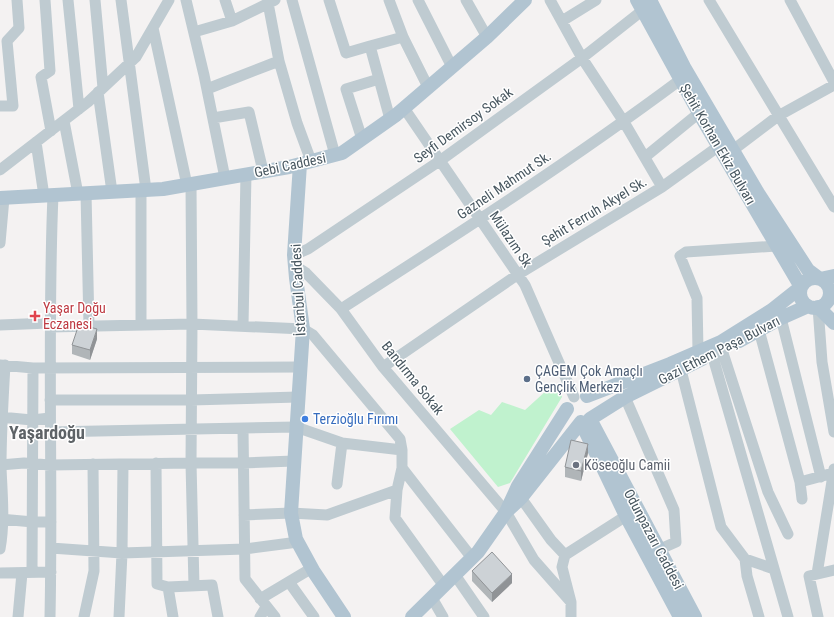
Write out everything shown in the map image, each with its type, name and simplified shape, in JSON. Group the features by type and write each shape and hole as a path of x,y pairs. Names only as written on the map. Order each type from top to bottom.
{"main road":[{"name":"Gebi Caddesi","path":"2,198 163,189 305,163 342,154 390,119 428,88 487,37 525,0"},
{"name":"Şehit Korhan Ekiz Bulvarı","path":"644,3 680,80 698,113 719,146 801,287"},
{"name":"Şehit Korhan Ekiz Bulvarı","path":"644,3 684,67 758,193 808,270 827,278"},
{"name":"İstanbul Caddesi","path":"305,163 295,260 302,329 291,514 296,539 312,568 344,617"},
{"path":"813,307 832,300 829,294 827,278 811,278 807,280 801,287 800,296 804,304 813,307 834,322"},
{"name":"Gazi Ethem Paşa Bulvarı","path":"506,512 518,486 576,401 721,342 772,310 801,287"},
{"name":"Gazi Ethem Paşa Bulvarı","path":"412,617 478,552 506,512 520,498 585,421 625,397 717,352 781,318 813,307"},
{"path":"591,399 595,407 593,416 585,421 577,422 570,417 576,401 591,399"},
{"name":"Odunpazarı Caddesi","path":"585,421 626,516 680,617"},
{"name":"Odunpazarı Caddesi","path":"585,421 638,509 658,550 695,617"}],"street":[{"path":"0,106 13,106 7,41 19,28 18,0"},
{"path":"45,0 50,71 41,77 51,130"},
{"path":"68,0 79,109"},
{"path":"95,0 101,90 112,192"},
{"path":"122,0 144,190 141,325"},
{"path":"0,170 79,109 136,57 169,0"},
{"path":"186,0 207,89 225,178"},
{"path":"225,0 232,21"},
{"path":"292,0 335,155"},
{"path":"329,0 346,53 403,37"},
{"path":"388,0 403,37 428,88"},
{"path":"418,0 452,67"},
{"path":"466,0 487,37"},
{"path":"550,0 582,58 624,122 662,187"},
{"path":"562,21 596,0"},
{"path":"709,0 834,207"},
{"path":"790,0 834,82"},
{"path":"194,32 232,21 271,2 279,61 297,123 305,163"},
{"name":"Seyfi Demirsoy Sokak","path":"295,260 308,249 441,160 582,58 644,3"},
{"path":"153,28 189,184 192,324 191,462 194,586"},
{"path":"370,46 390,119"},
{"path":"207,89 279,61"},
{"path":"362,139 346,89 379,79"},
{"name":"Gazneli Mahmut Sk.","path":"341,309 480,220 624,122 680,80"},
{"path":"733,150 778,116 834,85"},
{"name":"Mülazım Sk","path":"404,108 525,285 576,401"},
{"path":"212,118 250,112 263,171"},
{"path":"645,157 698,113"},
{"path":"64,120 82,194 89,326"},
{"path":"36,142 49,196 51,522 50,617"},
{"name":"Şehit Ferruh Akyel Sk.","path":"383,367 518,275 662,187 719,146"},
{"path":"243,326 246,174"},
{"path":"0,243 2,198"},
{"path":"698,351 697,298 680,256 686,252 777,246"},
{"name":"Bandırma Sokak","path":"295,260 341,309 383,367 506,512 534,560 571,602"},
{"path":"813,307 834,432"},
{"path":"781,318 820,477"},
{"path":"0,325 89,326 192,324 302,329 313,335 400,439 402,450 402,468 397,490 395,518 444,586"},
{"path":"759,330 800,482 802,500"},
{"path":"717,352 768,492 788,534"},
{"path":"717,352 788,617"},
{"path":"0,549 2,538 1,418 3,365 33,368 300,367"},
{"path":"18,617 27,572 33,522 33,368"},
{"path":"681,370 721,527 745,559 747,576 759,617"},
{"path":"50,400 192,400 298,397"},
{"path":"625,397 674,510 676,542 658,550"},
{"path":"1,418 32,420 50,418"},
{"path":"50,432 296,427 342,443 402,450"},
{"path":"243,429 245,580 275,617"},
{"path":"337,484 342,443"},
{"path":"1,465 32,463 50,465 294,461"},
{"path":"156,463 157,584 168,587 212,585 218,617"},
{"path":"84,617 94,571 93,464"},
{"path":"119,617 122,553 123,464"},
{"path":"402,468 472,558"},
{"path":"800,482 820,477 834,471"},
{"path":"817,574 834,471"},
{"path":"244,515 327,515 397,490"},
{"path":"520,498 551,540 565,554"},
{"path":"571,617 571,602 562,567 565,554 626,516"},
{"path":"1,519 51,522"},
{"path":"51,548 122,553 245,549 298,542"},
{"path":"745,559 774,569"},
{"path":"260,617 263,603 289,582 312,568"},
{"path":"818,617 809,576 834,570"},
{"path":"0,573 51,572"},
{"path":"455,574 484,617"},
{"path":"289,582 314,617"},
{"path":"168,587 173,617"},
{"path":"432,598 443,617"}],"green space":[{"path":"561,387 562,397 510,483 498,487 450,429 479,410 491,415 502,402 525,410 547,390"}],"building":[{"path":"79,324 97,329 90,350 72,345"},
{"path":"571,440 588,444 581,471 565,467"},
{"path":"492,552 512,574 492,593 472,571"}],"place":[{"name":"Yaşar Doğu Eczanesi","path":"35,316"},
{"name":"ÇAGEM Çok Amaçlı Gençlik Merkezi","path":"527,379"},
{"name":"Terzioğlu Fırımı","path":"305,419"},
{"name":"Köseoğlu Camii","path":"576,465"}],"district":[{"name":"Yaşardoğu","path":"47,432"}]}
